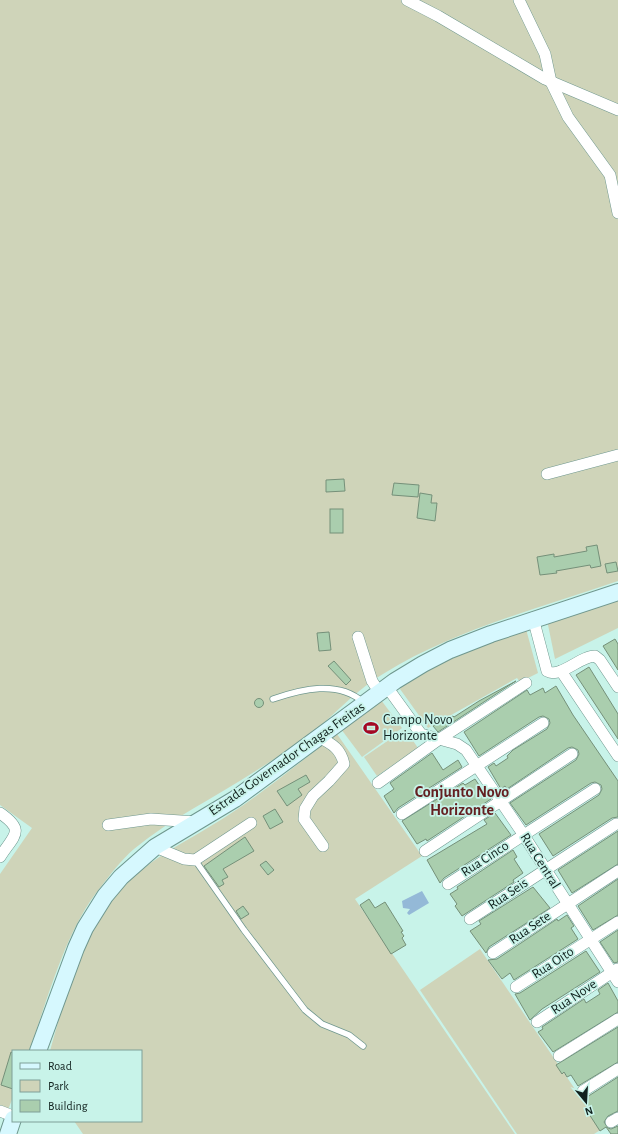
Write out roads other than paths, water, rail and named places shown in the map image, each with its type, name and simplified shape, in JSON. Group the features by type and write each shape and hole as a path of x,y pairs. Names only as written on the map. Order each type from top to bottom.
{"main road":[{"name":"Estrada Governador Chagas Freitas","path":"38,1050 76,948 85,928 105,896 121,877 155,847 253,787 409,672 450,650 533,618 618,592"},
{"path":"8,1134 12,1121"}],"street":[{"path":"408,0 438,16 510,60 551,82 618,110"},
{"path":"519,0 545,54 551,82 568,117 610,175 618,213"},
{"path":"548,474 618,455"},
{"path":"533,618 545,668 550,673 561,671 585,658 595,656 600,660 618,687"},
{"name":"Rua Central","path":"358,637 372,681 383,690 419,732 424,736 460,746 476,765 501,800 590,940 615,970 618,982"},
{"path":"561,671 618,756"},
{"path":"378,783 438,740 526,683"},
{"path":"402,814 543,723"},
{"path":"320,738 332,743 342,753 344,764 313,796 305,809 304,819 323,846"},
{"path":"425,850 572,754"},
{"name":"Rua Cinco","path":"448,884 523,834 595,789"},
{"path":"0,813 11,820 16,826 17,832 0,858"},
{"path":"108,825 151,819 197,822"},
{"path":"155,847 184,859 195,860 251,823"},
{"name":"Rua Seis","path":"470,919 616,824"},
{"name":"Rua Sete","path":"493,954 567,903 618,871"},
{"name":"Rua Oito","path":"516,987 618,922"},
{"name":"Rua Nove","path":"537,1022 615,970"},
{"path":"559,1056 618,1019"},
{"path":"583,1091 618,1069"},
{"path":"0,1111 12,1117"}],"lane":[{"path":"273,699 305,690 327,688 351,694 365,704"},
{"path":"195,860 244,930 305,1010 322,1024 350,1035 363,1046"}],"water":[{"path":"422,891 429,903 409,915 407,913 410,909 403,908 402,901"}],"place":[{"name":"Campo Novo Horizonte","path":"371,728"}],"district":[{"name":"Conjunto Novo Horizonte","path":"462,801"}]}
